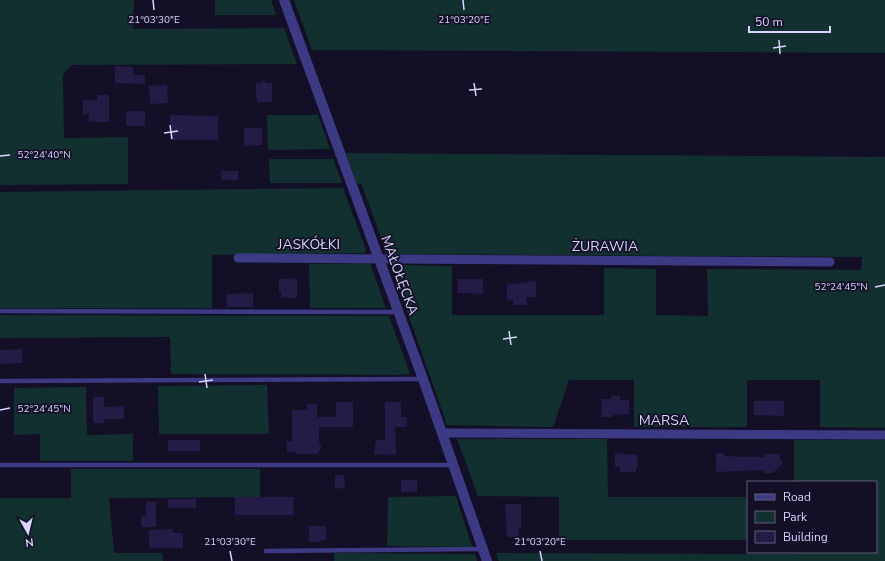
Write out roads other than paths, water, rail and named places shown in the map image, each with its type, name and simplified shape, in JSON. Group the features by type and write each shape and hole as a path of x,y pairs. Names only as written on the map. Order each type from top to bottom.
{"street":[{"name":"MAŁOŁĘCKA","path":"284,0 423,379 487,561"},
{"name":"JASKÓŁKI","path":"238,258 379,258"},
{"name":"ŻURAWIA","path":"379,258 830,262"},
{"name":"MARSA","path":"442,434 885,435"}],"lane":[{"path":"0,311 398,312"},
{"path":"0,381 423,379"},
{"path":"0,465 454,465"},
{"path":"266,551 483,549"}]}
